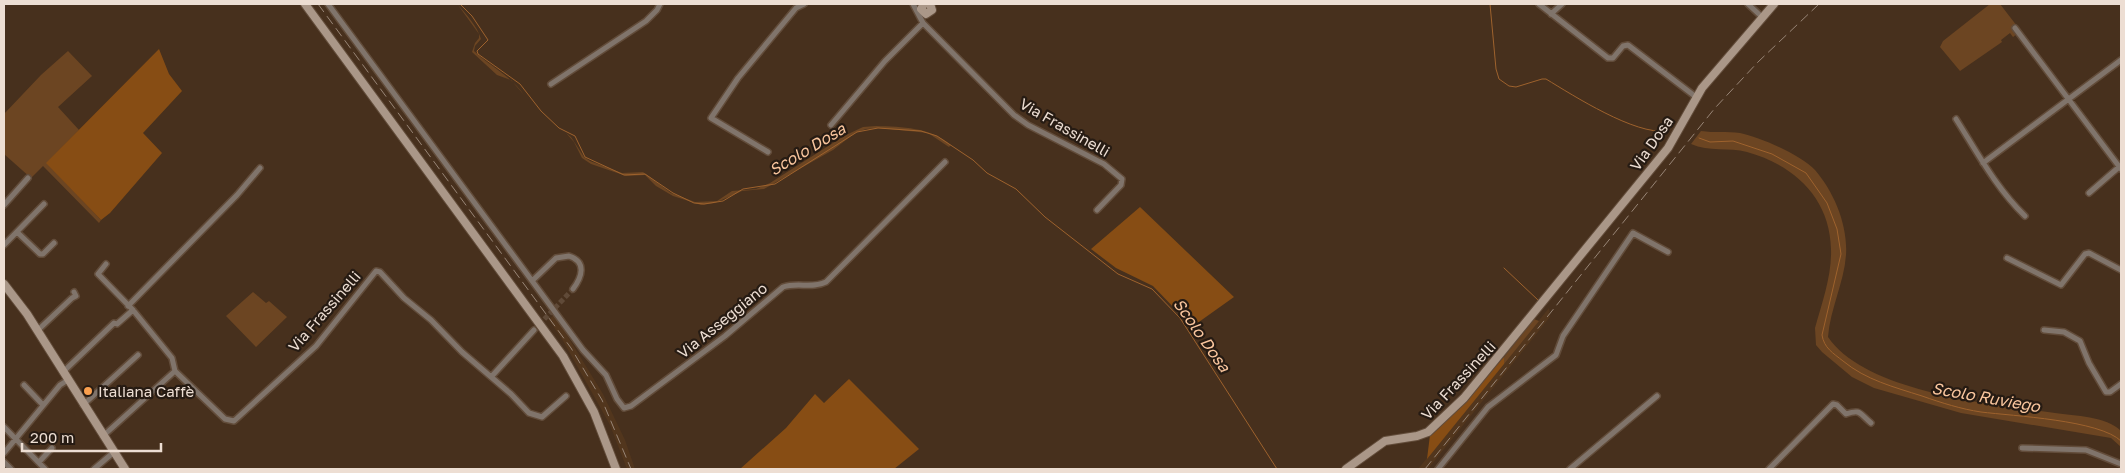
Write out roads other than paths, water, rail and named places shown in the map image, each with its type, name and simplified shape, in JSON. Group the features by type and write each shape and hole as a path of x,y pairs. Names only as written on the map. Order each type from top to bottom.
{"street":[{"path":"305,4 564,356 594,412 616,469"},
{"path":"328,4 533,280 556,258 569,256 578,261 582,269 581,277 573,289"},
{"path":"551,84 646,20 657,10 660,4"},
{"path":"768,152 710,118 738,78 796,8 804,4"},
{"name":"Via Frassinelli","path":"913,4 925,24 1014,115 1028,125 1104,164 1122,179 1121,184 1097,210"},
{"name":"Via Frassinelli","path":"925,24 922,19 926,7 939,4"},
{"path":"1539,4 1608,58 1613,58 1623,46 1628,45 1696,97"},
{"path":"1551,14 1562,4"},
{"path":"1748,4 1762,17"},
{"name":"Via Dosa","path":"1547,298 1668,148 1696,97 1774,4"},
{"path":"831,125 885,61 925,24"},
{"path":"2015,28 2120,168 2090,193"},
{"path":"1983,163 2121,60"},
{"path":"1956,119 1983,163 2013,204 2025,216"},
{"name":"Via Asseggiano","path":"533,280 583,350 606,375 620,405 624,408 631,406 691,362 783,287 796,284 814,286 826,282 946,162"},
{"path":"4,453 60,385 65,376 114,323 117,324 260,168"},
{"path":"4,205 28,178"},
{"path":"4,245 44,204"},
{"path":"17,232 40,254 43,254 54,243"},
{"path":"1438,469 1488,407 1556,355 1561,340 1633,233 1668,252"},
{"path":"2007,258 2062,285 2085,254 2089,253 2121,270"},
{"name":"Via Frassinelli","path":"106,264 98,274 130,308 172,358 175,371 225,420 234,421 316,346 376,271 380,272 404,298 431,320 462,352 492,376 529,413 538,418 546,415 566,396"},
{"path":"4,284 38,330 83,405 125,469"},
{"path":"38,330 76,296 74,292"},
{"name":"Via Frassinelli","path":"1346,469 1385,441 1417,436 1435,427 1484,376 1547,298"},
{"path":"492,376 534,330"},
{"path":"2044,330 2064,332 2080,341 2088,363 2106,392 2110,392 2121,384"},
{"path":"83,405 138,355"},
{"path":"103,436 175,371"},
{"path":"24,386 43,405"},
{"path":"1570,469 1657,396"},
{"path":"1769,469 1833,404 1837,405 1846,414 1853,410 1858,411 1871,423"},
{"path":"4,427 45,469"},
{"path":"38,462 52,448"},
{"path":"2022,448 2086,450 2121,464"},
{"path":"94,469 114,452"},
{"path":"4,462 11,469"}],"waterway":[{"name":"Scolo Dosa","path":"460,4 472,16 488,40 477,51 478,54 520,84 541,111 559,128 575,136 585,157 624,175 645,174 673,193 694,203 704,204 723,201 743,189 775,184 857,132 878,128 921,131 937,136 973,160 987,173 1016,189 1045,217 1118,274 1152,289 1180,318 1277,469"},
{"name":"Scolo Ruviego","path":"1490,4 1496,69 1499,79 1509,86 1516,87 1546,79 1588,104 1622,121 1653,131 1666,131"},
{"name":"Scolo Ruviego","path":"1699,138 1710,142 1733,141 1772,154 1806,173 1827,203 1837,229 1841,254 1822,335 1830,350 1852,368 1881,382 1951,406 1981,412 2034,417 2076,424 2095,428 2121,441"},
{"path":"1504,268 1538,300"},
{"path":"1364,451 1368,449"}],"tunnel":[{"path":"534,330 573,289"}],"railway":[{"path":"318,4 571,348 602,400 631,469"},
{"path":"1425,469 1715,108 1758,62 1819,4"}],"place":[{"name":"Italiana Caffè","path":"88,391"}]}
